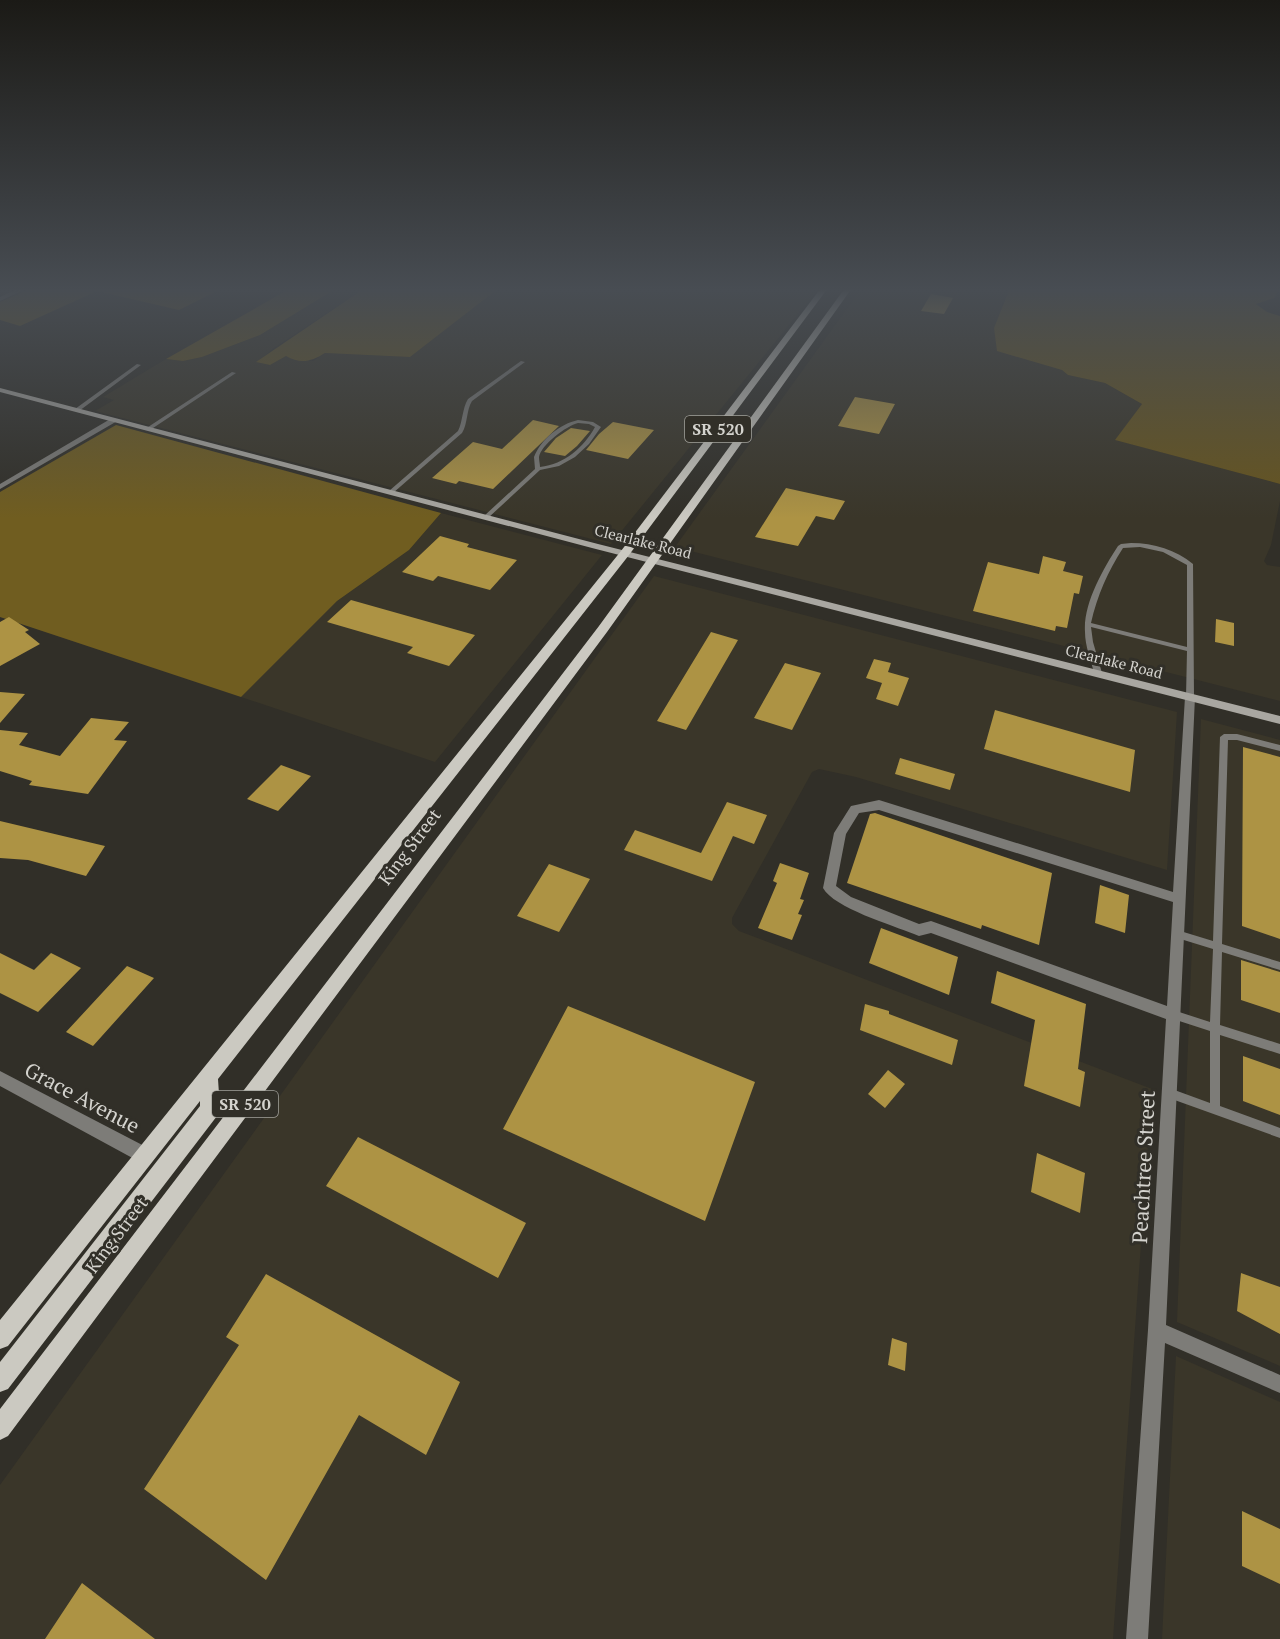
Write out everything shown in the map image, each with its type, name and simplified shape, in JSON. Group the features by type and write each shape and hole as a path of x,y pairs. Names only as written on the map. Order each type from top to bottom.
{"main road":[{"name":"King Street","path":"0,1428 654,560 779,364"},
{"name":"King Street","path":"0,1338 625,553 781,364"},
{"path":"0,1381 210,1109 207,1076"}],"street":[{"name":"Clearlake Road","path":"0,390 625,553 1280,720"},
{"path":"1,485 115,420"},
{"name":"Peachtree Street","path":"1137,1639 1157,1330 1190,697"},
{"path":"1173,1015 931,927 919,930 846,901 829,888 840,833 855,809 879,805 1179,899"},
{"name":"Grace Avenue","path":"0,1078 144,1155"},
{"path":"1157,1330 1280,1384"}],"lane":[{"path":"391,492 460,432 464,426 465,407 470,400 520,364"},
{"path":"77,410 139,365"},
{"path":"148,429 234,373"},
{"path":"486,517 538,469 549,469 565,464 598,427 583,421 563,426 538,452 536,458 538,469"},
{"path":"1098,674 1088,624 1105,571 1121,546 1141,543 1172,552 1190,564 1190,697"},
{"path":"1088,624 1190,650"},
{"path":"1215,1109 1215,1028 1224,738 1237,737 1280,748"},
{"path":"1178,934 1280,966"},
{"path":"1173,1015 1280,1049"},
{"path":"1169,1093 1280,1132"}],"shaded area":[{"path":"157,364 757,364 611,544 95,411 114,400 103,397"},
{"path":"807,364 1057,364 1068,375 1105,383 1142,404 1116,440 1280,484 1280,501 1271,545 1264,561 1267,565 1280,567 1280,701 675,547"},
{"path":"1043,364 1280,364 1280,484 1115,440 1142,404 1105,383 1068,375 1062,370"},
{"path":"116,425 441,513 409,550 337,601 241,697 0,617 0,492"},
{"path":"441,513 602,555 435,762 241,697 337,601 409,550"},
{"path":"654,576 1177,712 1167,870 856,777 819,769 812,772 732,918 732,924 739,931 1152,1089 1113,1639 0,1639 0,1485"},
{"path":"1201,719 1280,740 1280,1366 1177,1322"},
{"path":"1176,1356 1280,1402 1280,1639 1162,1639"}],"building":[{"path":"855,397 895,404 879,434 838,426"},
{"path":"533,420 559,426 493,489 459,481 456,484 432,478 473,442 502,449"},
{"path":"613,422 654,430 628,459 586,450"},
{"path":"571,428 590,431 565,456 544,452 556,438"},
{"path":"786,488 845,501 834,520 816,516 798,546 755,537"},
{"path":"440,536 469,544 467,547 517,560 490,590 438,576 433,581 402,572"},
{"path":"1043,556 1066,562 1063,571 1083,576 1079,594 1074,593 1067,628 1056,626 1055,631 973,611 988,562 1039,574"},
{"path":"351,600 475,635 449,666 407,653 413,647 327,622"},
{"path":"9,617 29,630 25,632 40,644 0,666 0,622"},
{"path":"1216,619 1234,623 1234,646 1215,642"},
{"path":"711,632 738,640 686,730 657,721"},
{"path":"874,659 891,663 888,672 909,678 898,706 876,699 882,683 866,678"},
{"path":"785,663 821,673 792,730 754,718"},
{"path":"0,692 25,694 0,723"},
{"path":"995,710 1135,750 1130,792 984,749"},
{"path":"91,718 129,722 114,740 127,741 88,794 29,785 32,781 0,771 0,730 28,733 19,745 60,756"},
{"path":"1243,747 1280,757 1280,939 1242,926"},
{"path":"900,758 955,774 950,790 895,774"},
{"path":"281,765 311,776 278,811 247,799"},
{"path":"727,802 767,815 754,844 733,836 712,881 624,850 635,830 701,853"},
{"path":"875,813 1052,873 1039,945 982,925 981,929 847,883 870,814"},
{"path":"0,821 105,846 86,876 28,860 0,858"},
{"path":"780,863 809,873 800,899 804,900 798,914 802,915 792,940 758,928 777,883 773,881"},
{"path":"549,864 590,879 559,932 517,916"},
{"path":"1100,885 1129,895 1125,933 1095,923"},
{"path":"881,928 958,957 949,995 869,963"},
{"path":"0,953 34,970 51,953 81,968 38,1012 0,993"},
{"path":"1241,960 1280,972 1280,1013 1241,1000"},
{"path":"127,966 154,978 93,1046 66,1032"},
{"path":"997,971 1086,1004 1078,1069 1085,1072 1080,1107 1024,1086 1035,1020 991,1003"},
{"path":"865,1004 889,1011 889,1014 958,1040 952,1065 860,1030"},
{"path":"568,1006 755,1082 705,1221 503,1129"},
{"path":"1243,1056 1280,1069 1280,1115 1243,1101"},
{"path":"888,1070 905,1084 885,1108 868,1094"},
{"path":"358,1137 526,1223 498,1278 326,1186"},
{"path":"1037,1153 1085,1173 1080,1213 1031,1192"},
{"path":"1241,1273 1280,1287 1280,1334 1237,1311"},
{"path":"266,1274 460,1382 426,1455 359,1415 266,1580 144,1489 239,1345 226,1337"},
{"path":"892,1338 907,1343 905,1371 888,1365"},
{"path":"1242,1511 1280,1529 1280,1584 1242,1566"},
{"path":"82,1583 155,1639 45,1639"}]}
